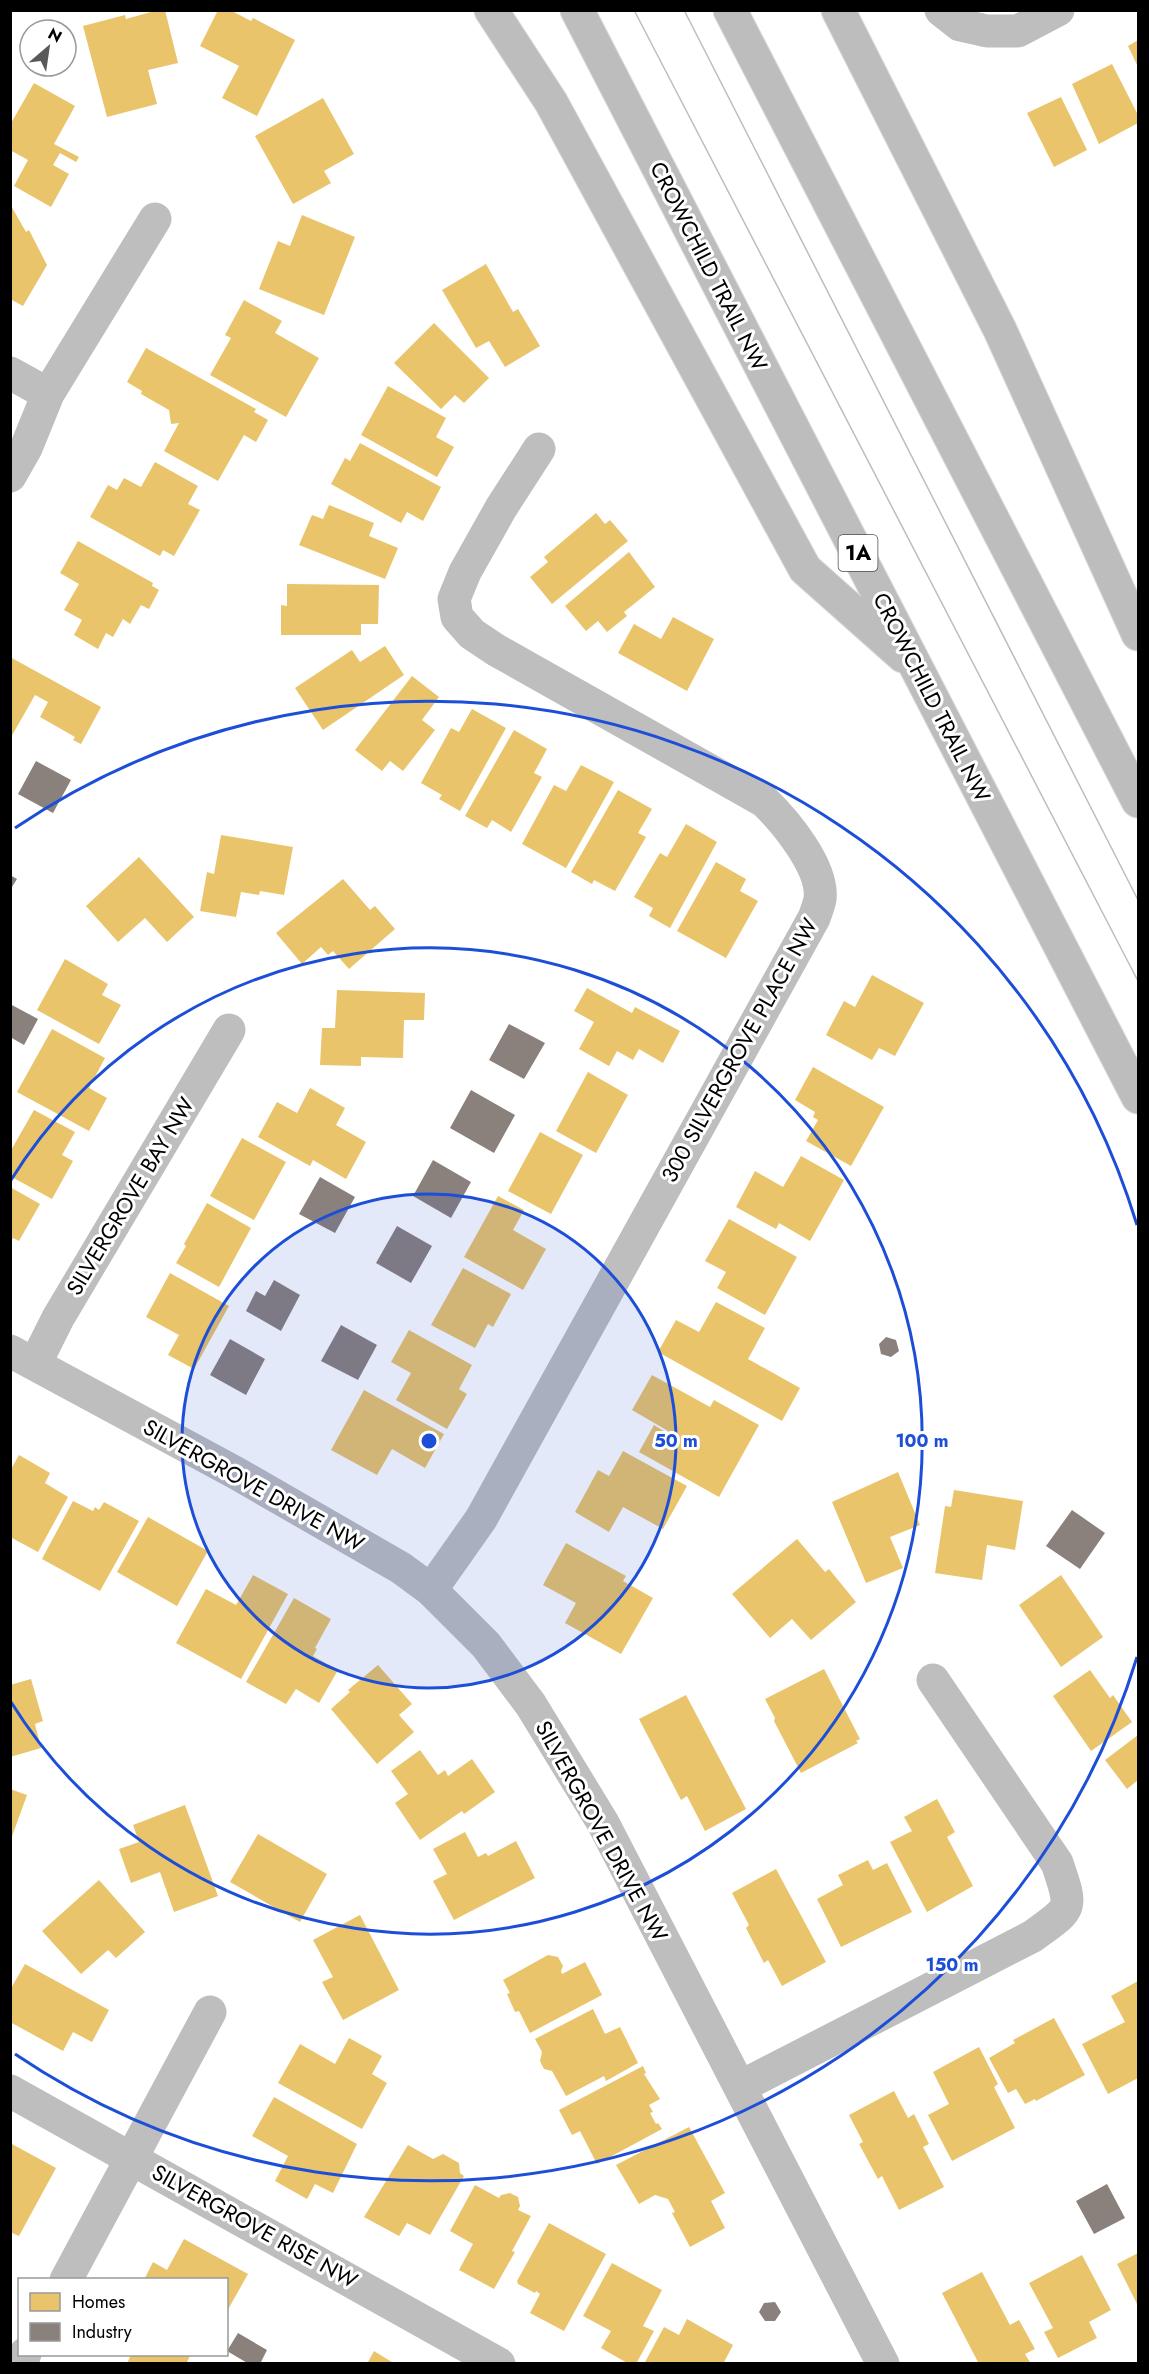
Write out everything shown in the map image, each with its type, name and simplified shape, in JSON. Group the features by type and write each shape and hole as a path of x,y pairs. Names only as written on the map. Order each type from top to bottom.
{"highway":[{"path":"491,10 551,102 805,569 919,670"},
{"name":"CROWCHILD TRAIL NW","path":"577,10 1138,1097"},
{"path":"730,10 1138,801"},
{"path":"838,10 1000,330 1138,634"}],"street":[{"path":"941,10 960,25 987,32 1018,31 1058,10"},
{"path":"10,476 26,448 48,394 155,219"},
{"path":"10,373 48,394"},
{"name":"300 SILVERGROVE PLACE NW","path":"431,1590 481,1519 814,918 820,898 814,870 800,845 783,819 765,801 496,650 472,634 457,617 454,599 465,572 501,508 539,449"},
{"name":"SILVERGROVE BAY NW","path":"23,1357 58,1318 229,1029"},
{"name":"SILVERGROVE DRIVE NW","path":"23,1357 236,1473 401,1568 431,1590 486,1645 531,1705 603,1823 883,2364"},
{"path":"740,2087 1033,1936 1066,1909 1068,1897 1057,1863 933,1680"},
{"path":"67,2278 210,2012"},
{"name":"SILVERGROVE RISE NW","path":"10,2091 133,2157 499,2364"}],"building: Homes":[{"path":"165,10 178,63 148,70 157,104 107,117 83,26 125,15 126,19"},
{"path":"218,10 230,10 251,21 253,18 295,40 257,116 222,98 239,66 200,46"},
{"path":"1138,40 1138,67 1128,46"},
{"path":"1112,64 1138,115 1138,123 1099,144 1072,84"},
{"path":"34,83 75,106 54,144 79,157 76,162 60,153 53,165 69,174 51,207 14,186 28,160 10,150 10,125"},
{"path":"1061,97 1087,150 1054,167 1027,113"},
{"path":"323,98 354,154 324,171 331,183 293,204 255,136"},
{"path":"10,204 26,232 29,230 47,265 23,306 10,299"},
{"path":"302,215 355,237 324,315 259,289 278,241 290,246"},
{"path":"486,264 513,312 518,309 540,346 505,367 489,341 476,348 442,290"},
{"path":"244,300 282,321 275,333 319,358 286,417 210,375 231,338 225,335"},
{"path":"434,323 489,378 464,403 455,395 441,409 394,363"},
{"path":"146,348 256,409 254,412 268,420 256,442 244,435 218,481 164,451 179,423 171,424 169,410 141,394 142,391 127,382"},
{"path":"388,386 446,418 436,437 454,447 437,477 361,435"},
{"path":"360,443 441,487 423,521 407,512 401,523 331,484 345,458 350,461"},
{"path":"155,462 198,486 188,504 200,510 174,556 163,550 160,556 90,517 108,485 117,490 124,478 141,487"},
{"path":"329,505 374,523 369,536 398,548 385,579 299,545 312,515 323,519"},
{"path":"596,513 605,524 610,520 628,541 552,604 530,577 548,562 544,557"},
{"path":"78,541 153,583 152,586 159,590 149,609 141,605 130,624 123,619 113,637 106,633 98,649 74,635 82,620 64,610 79,584 60,573"},
{"path":"629,552 655,587 624,612 627,616 607,632 598,621 586,631 565,606"},
{"path":"287,584 379,585 378,624 361,624 361,635 281,635 281,605 287,606"},
{"path":"673,617 714,639 687,691 618,653 634,624 661,639"},
{"path":"385,646 404,675 323,730 295,688 352,650 360,662"},
{"path":"10,657 101,707 81,744 73,740 75,737 40,717 48,702 35,695 10,739"},
{"path":"412,676 439,697 422,720 435,730 403,771 390,761 382,771 355,750"},
{"path":"472,709 506,728 460,811 439,799 442,795 421,783 451,728 459,732"},
{"path":"514,730 547,749 534,773 542,777 511,832 492,820 487,828 465,816"},
{"path":"581,765 614,782 566,868 522,844 554,785 566,791"},
{"path":"618,790 652,809 638,833 646,837 615,891 594,880 592,884 571,872"},
{"path":"686,824 717,842 670,928 649,916 653,908 634,897 660,853 667,857"},
{"path":"221,835 293,847 284,895 260,891 259,895 241,892 236,917 200,911 207,872 214,874"},
{"path":"139,857 194,917 167,942 145,918 118,942 86,906"},
{"path":"716,862 746,879 740,891 758,901 726,958 677,931"},
{"path":"343,879 370,910 375,906 395,929 349,969 333,951 328,955 321,947 302,964 276,933"},
{"path":"65,959 108,984 102,995 121,1005 99,1044 37,1010"},
{"path":"872,975 924,1003 895,1056 879,1048 872,1060 826,1035 844,1001 855,1007"},
{"path":"587,988 632,1013 635,1007 680,1031 663,1063 639,1049 633,1060 617,1051 609,1066 579,1049 594,1022 574,1011"},
{"path":"337,990 425,993 424,1020 404,1020 403,1058 361,1057 361,1066 320,1065 322,1028 335,1028"},
{"path":"52,1029 105,1058 89,1088 107,1098 89,1131 17,1092"},
{"path":"813,1067 884,1107 851,1166 806,1141 818,1120 813,1117 815,1112 795,1100"},
{"path":"588,1072 628,1095 596,1153 556,1131"},
{"path":"310,1088 345,1108 336,1125 366,1142 346,1179 313,1160 310,1166 258,1137 277,1102 297,1113"},
{"path":"34,1110 75,1132 62,1155 73,1161 52,1199 10,1176 10,1152"},
{"path":"540,1132 583,1155 551,1214 508,1191"},
{"path":"242,1138 286,1162 254,1220 210,1196"},
{"path":"801,1156 844,1180 810,1241 779,1223 776,1229 736,1207 755,1171 783,1187"},
{"path":"10,1187 40,1204 19,1241 13,1238 10,1244"},
{"path":"498,1196 524,1210 513,1230 546,1249 523,1290 464,1257"},
{"path":"207,1203 251,1228 219,1287 176,1263"},
{"path":"729,1219 797,1257 765,1315 717,1288 726,1272 705,1261"},
{"path":"463,1268 511,1294 493,1327 488,1324 475,1348 431,1325"},
{"path":"170,1273 229,1306 194,1369 168,1355 179,1335 146,1317"},
{"path":"716,1302 765,1328 748,1359 800,1388 782,1421 658,1352 676,1320 699,1332"},
{"path":"409,1330 472,1365 459,1389 467,1394 447,1429 396,1400 411,1373 391,1362"},
{"path":"652,1375 710,1407 714,1400 759,1425 719,1497 639,1452 654,1425 667,1433 668,1431 632,1410"},
{"path":"364,1390 444,1434 425,1468 392,1449 377,1475 331,1450"},
{"path":"623,1451 687,1486 663,1529 623,1507 609,1532 575,1512 598,1470 609,1476"},
{"path":"19,1455 50,1473 45,1483 68,1497 38,1552 10,1537 10,1471"},
{"path":"898,1472 920,1525 890,1537 903,1568 866,1583 832,1502"},
{"path":"954,1490 1023,1501 1015,1550 987,1545 982,1580 935,1573 945,1506 951,1507"},
{"path":"73,1501 93,1511 95,1507 99,1510 104,1502 139,1521 100,1591 42,1559"},
{"path":"148,1517 208,1551 177,1606 117,1572"},
{"path":"797,1539 825,1572 829,1569 856,1602 811,1640 792,1619 770,1638 732,1594"},
{"path":"566,1543 626,1576 623,1581 653,1598 621,1654 565,1623 576,1603 543,1585"},
{"path":"253,1575 288,1594 241,1679 176,1643 206,1589 236,1605"},
{"path":"1061,1575 1103,1637 1061,1667 1019,1605"},
{"path":"294,1598 331,1619 313,1656 338,1670 319,1703 296,1689 286,1704 246,1682"},
{"path":"378,1665 412,1704 399,1715 414,1732 377,1764 331,1709 350,1692 348,1690"},
{"path":"824,1669 860,1739 856,1741 858,1743 801,1773 765,1699"},
{"path":"1090,1670 1110,1698 1113,1695 1132,1722 1091,1751 1053,1696"},
{"path":"31,1679 43,1721 35,1724 41,1748 10,1757 10,1685"},
{"path":"686,1695 746,1809 705,1831 687,1796 681,1800 639,1719"},
{"path":"1138,1735 1138,1780 1127,1789 1105,1760"},
{"path":"420,1750 438,1775 445,1770 448,1776 472,1759 495,1792 464,1814 462,1811 420,1840 395,1803 408,1794 391,1771"},
{"path":"10,1789 27,1795 11,1839 10,1839"},
{"path":"937,1799 955,1832 947,1837 973,1886 927,1912 890,1842 912,1831 904,1817"},
{"path":"185,1805 218,1896 174,1912 160,1872 131,1883 119,1849 139,1842 133,1825"},
{"path":"465,1832 478,1857 486,1853 488,1856 516,1841 535,1878 454,1920 433,1881 447,1874 433,1849"},
{"path":"258,1834 327,1874 300,1922 230,1882"},
{"path":"868,1860 873,1870 887,1863 912,1912 841,1947 817,1899 843,1885 838,1875"},
{"path":"776,1869 826,1962 782,1986 768,1960 764,1963 746,1928 749,1925 732,1893"},
{"path":"99,1880 145,1932 116,1958 108,1950 81,1974 42,1931"},
{"path":"360,1915 399,1990 343,2020 322,1982 333,1977 313,1940"},
{"path":"548,1955 558,1957 563,1966 562,1974 585,1962 602,1995 530,2033 519,2011 515,2012 507,1994 510,1993 503,1980"},
{"path":"25,1964 109,2010 92,2042 73,2032 63,2051 10,2022 10,1990"},
{"path":"1138,1981 1138,2078 1108,2094 1082,2044 1125,2022 1111,1996"},
{"path":"593,2009 605,2034 620,2027 638,2063 606,2081 604,2076 566,2096 552,2071 544,2069 540,2061 542,2052 535,2039"},
{"path":"1054,2018 1085,2075 1036,2101 1035,2099 1025,2104 1016,2089 1008,2093 989,2058 1015,2043 1013,2040"},
{"path":"349,2038 382,2056 372,2074 387,2083 362,2129 278,2083 300,2044 335,2064"},
{"path":"979,2047 998,2084 994,2087 1015,2128 952,2161 928,2115 949,2104 933,2072"},
{"path":"643,2066 646,2073 644,2074 660,2099 649,2105 653,2112 650,2113 662,2129 597,2164 580,2131 572,2135 559,2110"},
{"path":"894,2091 908,2118 914,2114 929,2144 923,2147 944,2187 899,2210 882,2176 878,2179 859,2144 863,2142 849,2115"},
{"path":"274,2097 357,2144 333,2193 315,2184 307,2199 275,2181 288,2156 252,2136"},
{"path":"689,2127 725,2193 711,2201 725,2228 690,2247 672,2213 675,2212 668,2199 655,2195 639,2204 616,2165"},
{"path":"10,2143 56,2168 19,2236 10,2232"},
{"path":"408,2145 433,2159 443,2154 459,2163 460,2173 464,2176 430,2235 407,2223 399,2236 364,2217"},
{"path":"475,2185 499,2198 501,2195 510,2193 518,2197 520,2206 518,2210 531,2216 512,2251 515,2252 494,2289 459,2270 473,2244 450,2231"},
{"path":"549,2223 606,2254 564,2331 530,2313 540,2294 518,2284 517,2281"},
{"path":"184,2239 248,2274 228,2309 228,2278 145,2278 153,2262 167,2270"},
{"path":"1138,2253 1138,2306 1117,2264"},
{"path":"1082,2255 1111,2310 1089,2322 1097,2338 1058,2358 1044,2332 1053,2328 1029,2283"},
{"path":"612,2263 662,2290 643,2326 654,2331 636,2364 629,2364 601,2348 611,2331 583,2316"},
{"path":"982,2272 1010,2325 1019,2320 1035,2349 1025,2354 1031,2364 979,2364 942,2293"},
{"path":"687,2319 733,2345 723,2364 644,2364 664,2327 679,2335"},
{"path":"374,2351 395,2364 367,2364"},
{"path":"130,2356 190,2356 186,2364 127,2364"}],"building: Industry":[{"path":"36,761 71,780 53,813 18,794"},
{"path":"10,875 17,879 10,890"},
{"path":"10,1004 38,1019 24,1045 10,1037"},
{"path":"509,1024 545,1043 524,1079 489,1060"},
{"path":"471,1090 515,1115 494,1153 450,1128"},
{"path":"433,1160 471,1182 451,1218 413,1196"},
{"path":"320,1177 355,1197 335,1233 299,1214"},
{"path":"397,1226 432,1246 411,1283 376,1263"},
{"path":"274,1280 300,1295 281,1331 246,1311 256,1291 265,1296"},
{"path":"341,1325 377,1345 358,1380 321,1361"},
{"path":"886,1337 896,1340 899,1351 891,1357 881,1354 879,1344"},
{"path":"230,1339 265,1359 246,1395 210,1375"},
{"path":"1072,1510 1105,1533 1080,1569 1046,1546"},
{"path":"1107,2184 1125,2218 1094,2234 1076,2201"},
{"path":"775,2302 781,2312 775,2321 765,2321 759,2312 764,2303"},
{"path":"238,2333 267,2350 260,2364 249,2364 228,2352"}],"tram line":[{"path":"634,10 1138,981"},
{"path":"684,10 1138,900"}]}
